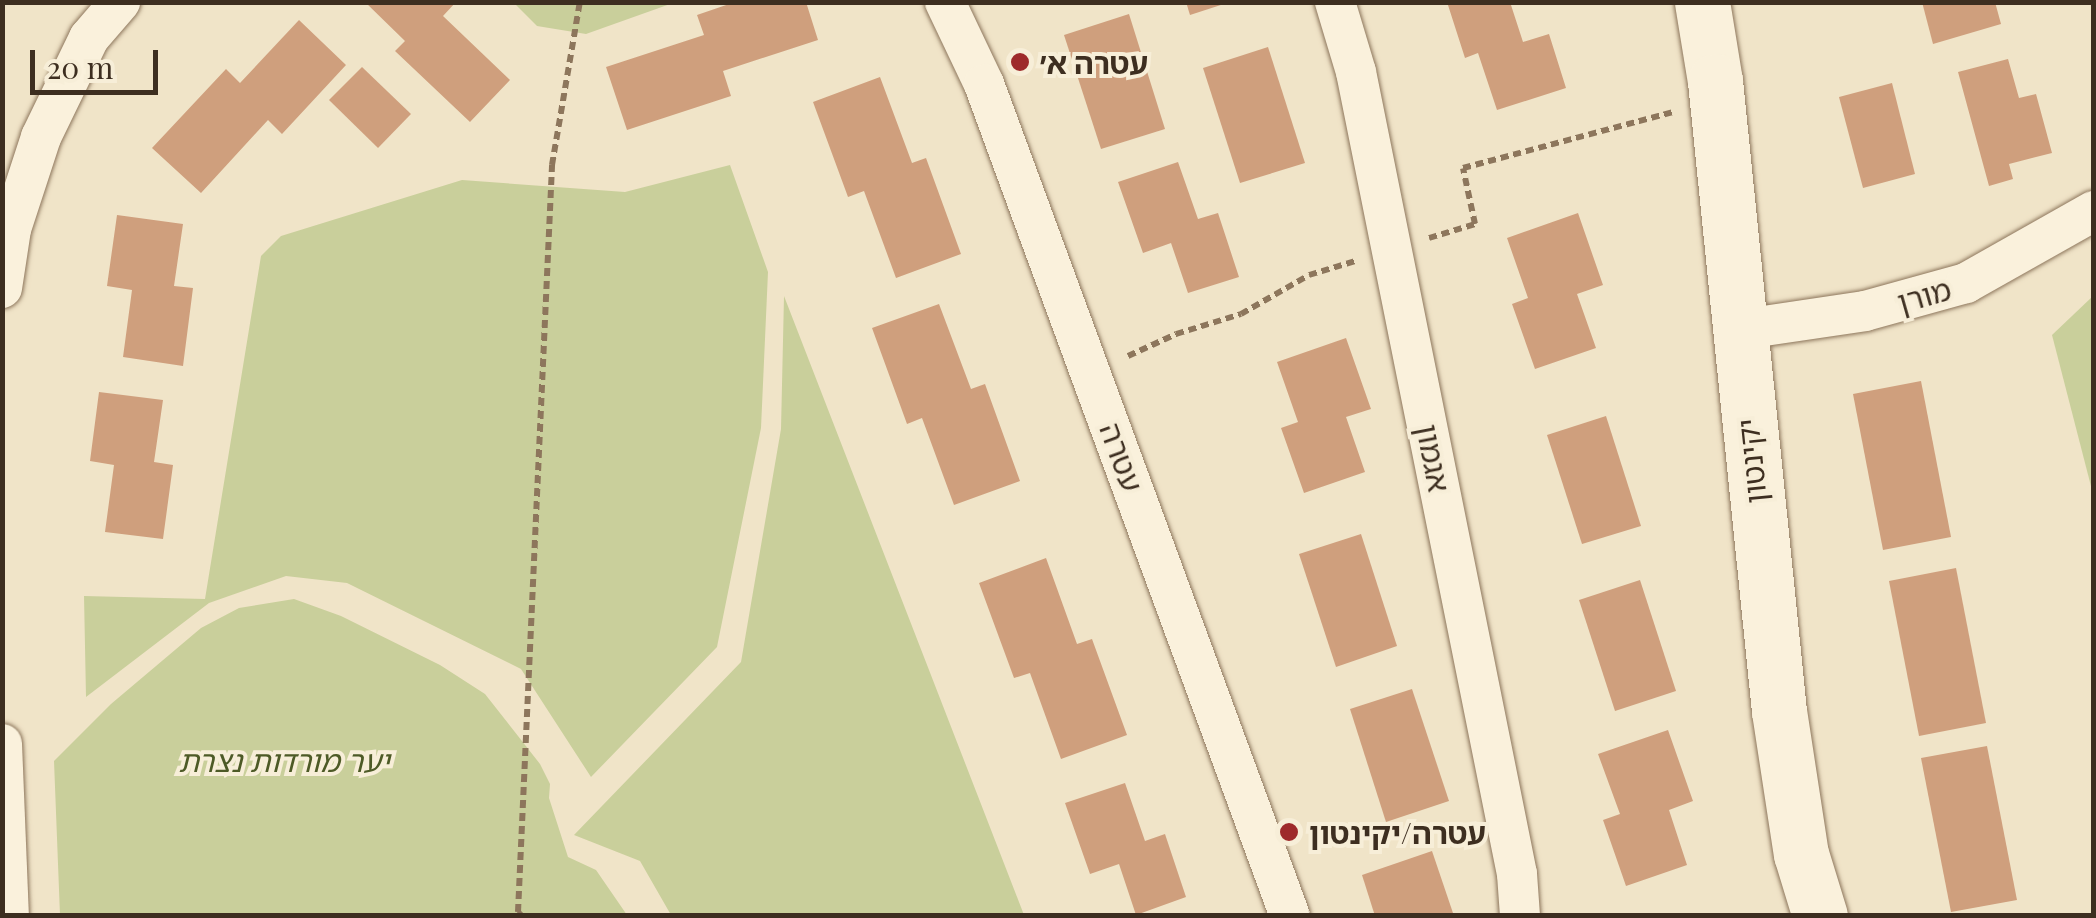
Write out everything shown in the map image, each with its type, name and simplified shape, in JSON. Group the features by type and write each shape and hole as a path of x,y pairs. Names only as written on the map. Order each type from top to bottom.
{"street":[{"path":"2,288 11,229 42,136 89,38 120,2"},
{"name":"עטרה","path":"945,2 984,84 1290,916"},
{"name":"אגמון","path":"1335,2 1356,72 1513,854 1520,916"},
{"name":"יקינטון","path":"1702,2 1715,81 1737,330 1779,710 1801,854 1820,916"},
{"name":"מורן","path":"1737,330 1865,311 1966,283 2094,211"},
{"path":"2,744 9,916"}],"path":[{"path":"520,914 552,165 580,2"}],"green space":[{"path":"514,3 673,3 586,34 537,26"},
{"path":"730,165 768,272 761,428 717,647 591,777 521,669 347,583 286,576 209,603 86,697 84,596 205,599 261,256 281,236 462,180 625,192"},
{"path":"784,296 1024,915 671,915 640,861 574,835 741,662 781,429"},
{"path":"2093,296 2093,494 2052,335"},
{"name":"יער מורדות נצרת","path":"294,599 341,616 440,665 485,694 540,764 550,784 549,798 568,857 596,870 627,915 60,915 54,761 111,704 201,628 239,608"}],"building":[{"path":"365,2 456,2 443,16 510,80 470,122 395,51 405,41"},
{"path":"735,2 806,2 818,40 723,71 731,96 627,130 606,67 704,35 697,15"},
{"path":"1186,2 1227,2 1227,3 1190,15"},
{"path":"1447,2 1510,2 1523,42 1549,34 1566,88 1497,110 1478,53 1465,58"},
{"path":"1922,2 1995,2 2001,24 1933,44"},
{"path":"1129,14 1165,129 1101,149 1064,35"},
{"path":"299,20 346,65 282,134 268,120 201,193 152,148 226,69 240,83"},
{"path":"1268,47 1305,163 1240,183 1203,68"},
{"path":"2008,59 2019,98 2036,94 2052,153 2009,164 2013,179 1989,186 1958,72"},
{"path":"362,67 411,114 378,148 329,100"},
{"path":"880,77 912,163 926,158 961,254 896,278 864,191 848,197 813,102"},
{"path":"1892,83 1915,174 1863,188 1839,97"},
{"path":"1178,162 1198,219 1218,213 1239,277 1188,293 1171,243 1143,253 1118,182"},
{"path":"1578,213 1603,285 1577,294 1596,348 1535,369 1512,304 1528,298 1507,238"},
{"path":"117,215 183,224 174,286 193,288 183,366 123,357 132,290 107,286"},
{"path":"939,304 971,389 985,384 1020,481 954,505 922,418 907,424 872,328"},
{"path":"1346,338 1371,409 1346,417 1365,472 1304,493 1281,428 1298,422 1277,362"},
{"path":"1921,381 1951,537 1883,550 1853,394"},
{"path":"99,392 163,400 154,462 173,465 163,539 105,532 114,465 90,461"},
{"path":"1606,416 1641,526 1582,544 1547,435"},
{"path":"1361,534 1397,646 1336,667 1299,554"},
{"path":"1046,558 1077,644 1092,639 1127,735 1061,759 1030,673 1014,678 979,583"},
{"path":"1956,568 1986,723 1919,736 1889,581"},
{"path":"1640,580 1676,691 1615,711 1579,600"},
{"path":"1412,689 1449,801 1386,822 1350,709"},
{"path":"1668,730 1693,801 1669,810 1687,865 1626,886 1603,820 1620,814 1598,754"},
{"path":"1987,746 2017,900 1951,912 1921,758"},
{"path":"1125,783 1145,841 1165,834 1186,897 1136,915 1119,864 1090,874 1065,803"},
{"path":"1432,851 1454,916 1375,916 1362,875"}],"place":[{"name":"עטרה א׳","path":"1020,62"},
{"name":"עטרה/יקינטון","path":"1289,832"}]}
